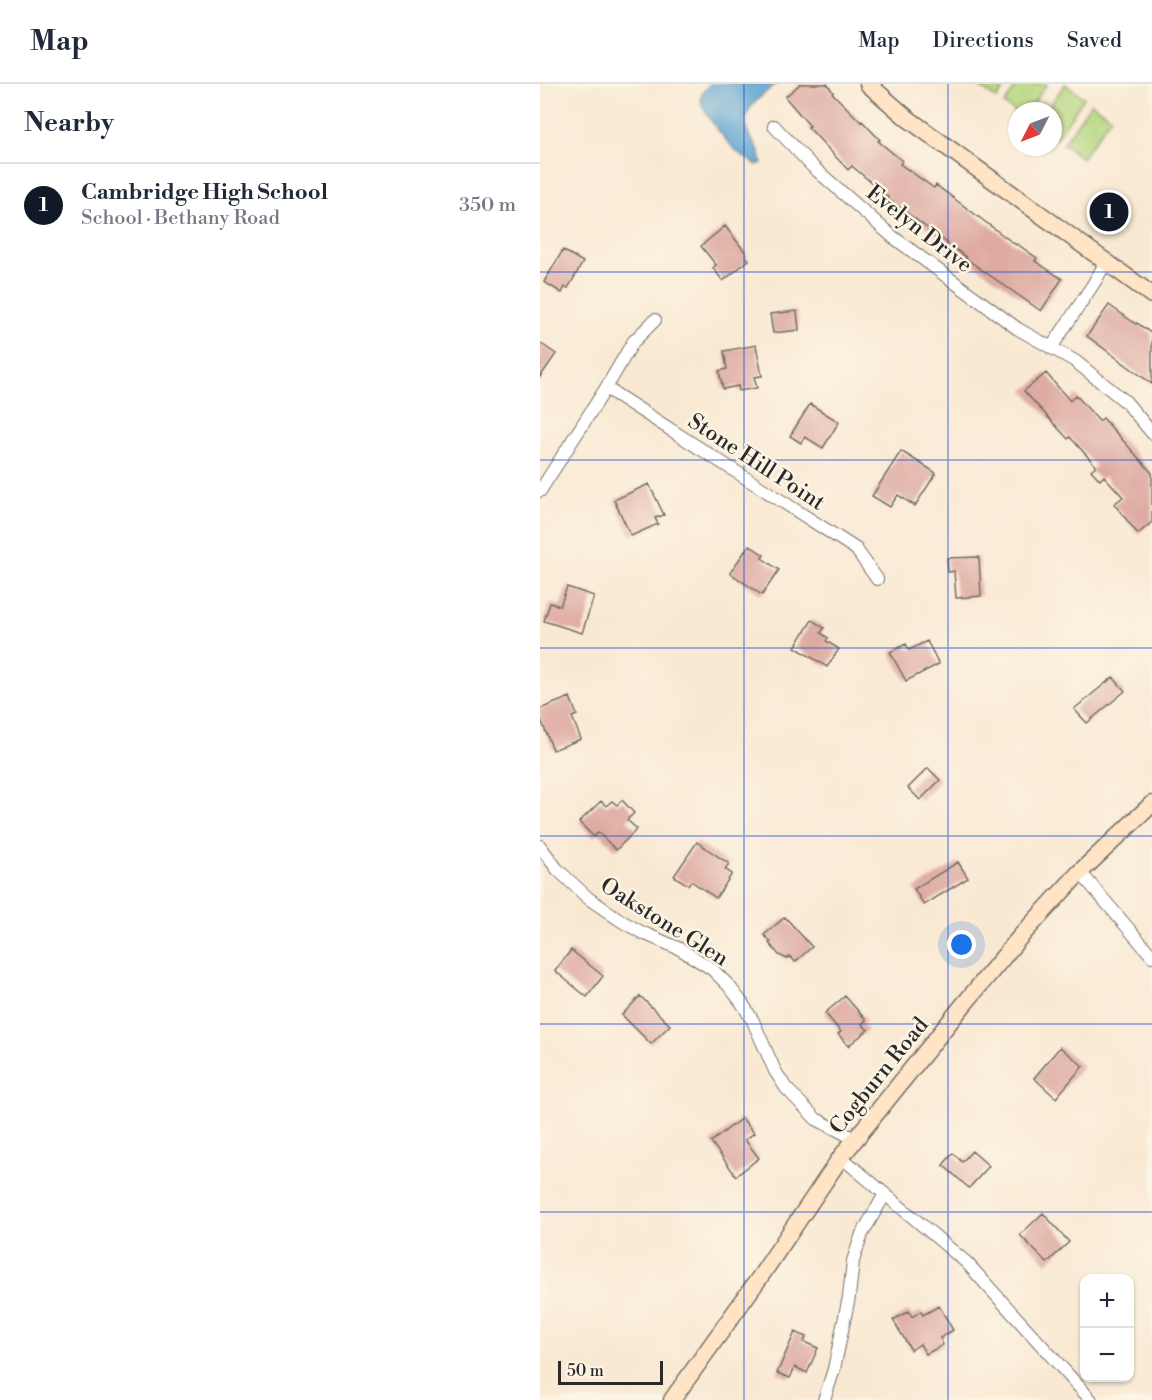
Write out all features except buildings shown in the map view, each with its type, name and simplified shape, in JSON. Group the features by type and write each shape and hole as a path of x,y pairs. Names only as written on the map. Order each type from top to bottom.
{"street":[{"path":"868,84 907,118 1152,295"},
{"name":"Evelyn Drive","path":"774,126 813,167 893,237 1018,329 1075,361 1126,402 1152,433"},
{"path":"1051,348 1107,262"},
{"path":"540,491 633,342 655,320"},
{"name":"Stone Hill Point","path":"606,388 856,549 877,579"},
{"name":"Cogburn Road","path":"672,1400 760,1277 840,1157 968,998 1080,872 1152,804"},
{"name":"Oakstone Glen","path":"540,846 557,869 588,898 622,922 680,949 712,969 742,1003 753,1021 775,1071 786,1088 816,1119 855,1139"},
{"path":"1080,872 1152,956"},
{"path":"840,1157 967,1263 1090,1400"},
{"path":"824,1400 834,1369 849,1297 853,1261 862,1234 885,1194"}],"green space":[{"path":"978,84 1007,84 997,99"},
{"path":"1018,84 1047,84 1034,102 1008,102 1008,107 1004,104"},
{"path":"1065,84 1084,98 1062,130 1062,102 1052,102"},
{"path":"1091,103 1111,117 1082,158 1063,144"}],"water":[{"path":"710,84 776,84 751,106 746,120 746,128 762,163 757,165 740,154 711,121 701,100 705,89"}],"place":[{"name":"Cambridge High School","path":"1109,212"}]}
